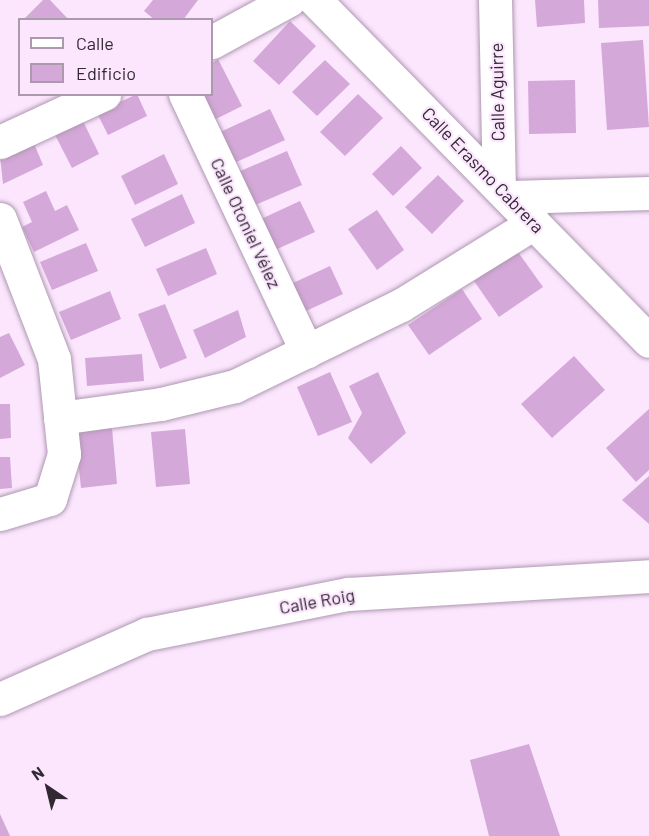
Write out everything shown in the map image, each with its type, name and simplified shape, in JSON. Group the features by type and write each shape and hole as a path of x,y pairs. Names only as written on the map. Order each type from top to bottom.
{"street":[{"path":"213,41 289,0"},
{"name":"Calle Erasmo Cabrera","path":"315,0 505,191 649,341"},
{"name":"Calle Aguirre","path":"495,0 505,191"},
{"path":"0,141 100,96"},
{"name":"Calle Otoniel Vélez","path":"186,96 307,352"},
{"path":"505,191 649,193"},
{"path":"0,219 54,359 64,454 50,499 0,513"},
{"path":"60,418 162,404 235,386 401,305 534,223"},
{"name":"Calle Roig","path":"0,699 147,634 348,594 649,576"}],"building":[{"path":"43,0 50,0 67,18 25,18"},
{"path":"153,0 198,0 184,18 153,18 144,11"},
{"path":"535,0 584,0 585,23 537,27"},
{"path":"598,0 649,0 649,26 599,28"},
{"path":"290,21 316,46 279,85 253,61"},
{"path":"643,40 649,127 607,130 601,43"},
{"path":"218,59 242,106 214,120 203,96 213,96 213,62"},
{"path":"325,60 350,84 317,116 292,92"},
{"path":"575,80 576,133 529,134 528,81"},
{"path":"358,94 383,118 345,156 320,132"},
{"path":"133,96 138,96 147,116 108,135 97,113"},
{"path":"270,109 285,140 232,164 218,133"},
{"path":"82,119 99,154 72,168 54,133"},
{"path":"33,141 43,165 3,184 0,156"},
{"path":"401,146 422,168 393,196 372,174"},
{"path":"287,151 302,185 253,206 238,172"},
{"path":"164,154 178,184 135,205 121,176"},
{"path":"438,175 464,201 432,234 405,207"},
{"path":"46,191 55,211 67,205 79,230 34,252 22,227 32,222 23,202"},
{"path":"182,194 195,223 145,247 131,219"},
{"path":"300,201 315,232 275,250 261,219"},
{"path":"377,210 404,250 377,270 348,229"},
{"path":"86,243 98,271 52,290 40,262"},
{"path":"206,248 217,274 168,296 156,269"},
{"path":"518,252 543,287 499,317 474,281"},
{"path":"330,266 343,294 306,311 293,283"},
{"path":"462,289 482,319 429,355 408,325"},
{"path":"110,291 121,319 71,340 59,312"},
{"path":"165,304 187,358 160,369 138,314"},
{"path":"238,310 246,337 205,358 193,330"},
{"path":"9,333 25,365 0,378 0,337"},
{"path":"142,354 144,381 87,386 85,358"},
{"path":"574,356 605,390 552,438 521,404"},
{"path":"330,372 352,422 318,436 297,387"},
{"path":"378,372 406,433 371,464 348,438 362,413 349,386"},
{"path":"0,404 10,404 11,438 0,439"},
{"path":"649,409 649,470 636,482 606,448"},
{"path":"112,428 117,484 81,488 75,432"},
{"path":"185,429 190,484 156,487 151,432"},
{"path":"0,457 10,457 12,488 0,489"},
{"path":"649,476 649,524 622,500"},
{"path":"529,744 560,836 489,836 470,760"},
{"path":"0,814 10,836 0,836"}]}
